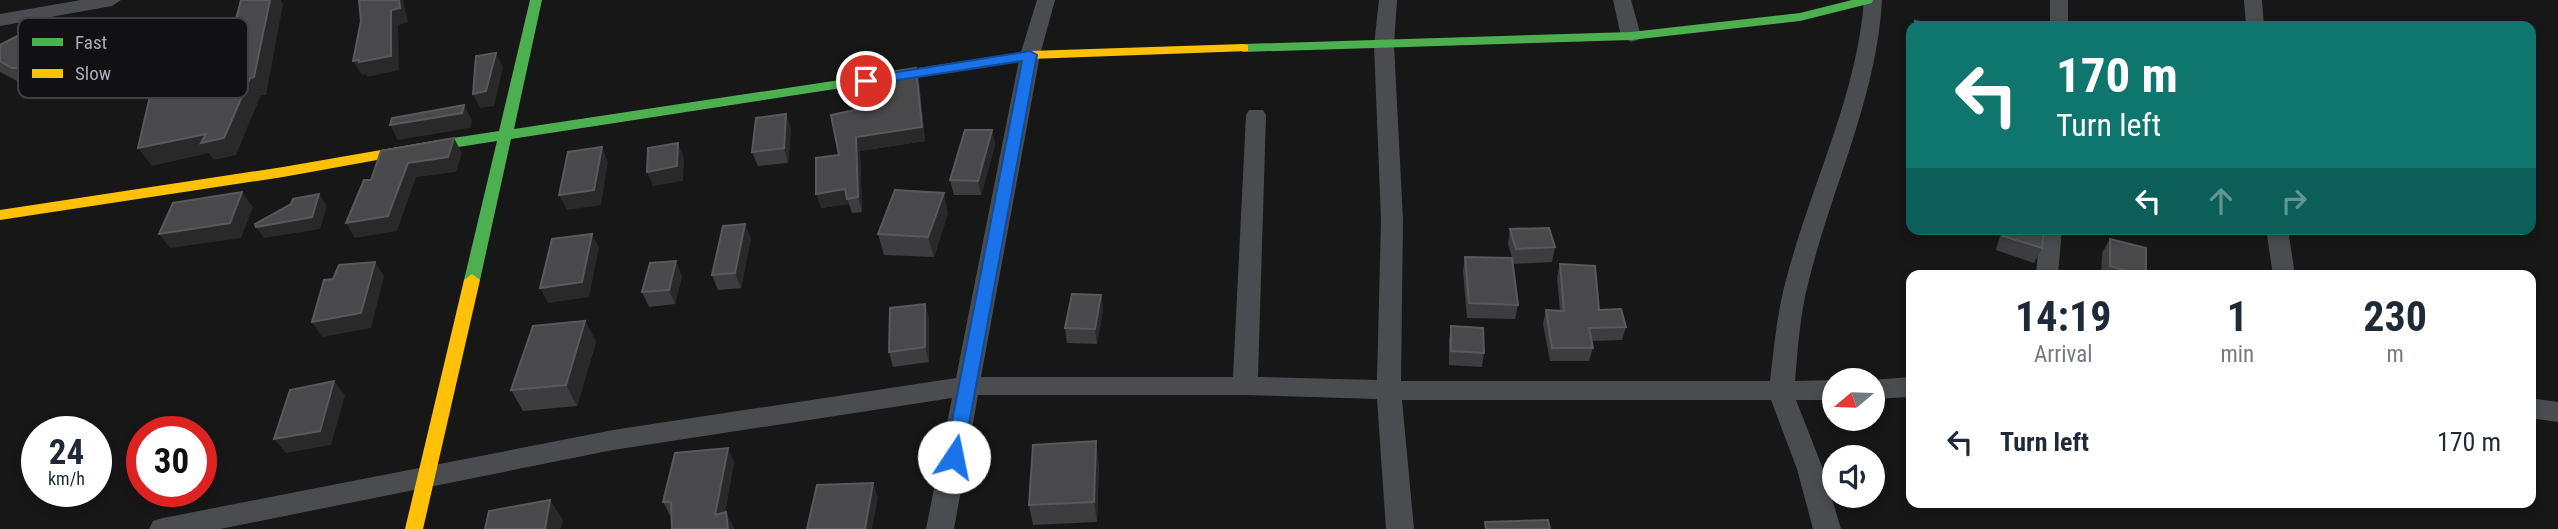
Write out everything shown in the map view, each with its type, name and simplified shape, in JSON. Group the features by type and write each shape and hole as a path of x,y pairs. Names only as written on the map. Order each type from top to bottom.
{"street":[{"path":"0,20 112,0"},
{"path":"414,529 536,0"},
{"path":"940,529 1030,55 1045,0"},
{"path":"1388,0 1384,44 1392,220 1389,390 1400,529"},
{"path":"1622,0 1631,36"},
{"path":"0,215 283,172 506,133 1030,55 1631,36 1800,17 1867,0"},
{"path":"1827,529 1810,469 1781,392 1788,326 1797,280 1856,89 1871,32 1873,0"},
{"path":"2059,0 2059,21"},
{"path":"2253,0 2255,21"},
{"path":"1245,386 1256,116"},
{"path":"2047,270 2050,235"},
{"path":"2278,235 2283,270"},
{"path":"163,529 627,438 968,386 1822,390"},
{"path":"1885,388 1906,387"},
{"path":"2536,409 2558,412"}],"building":[{"path":"241,0 270,0 254,77 248,83 248,18 236,18"},
{"path":"359,0 399,0 400,8 391,10 391,56 353,61 361,21"},
{"path":"18,36 18,68 12,68 0,61 0,45"},
{"path":"496,53 486,91 473,94 476,56"},
{"path":"916,68 922,127 856,137 858,197 847,199 845,189 816,194 816,158 839,155 831,115 864,108 864,76"},
{"path":"150,98 241,98 224,138 201,143 206,134 138,148"},
{"path":"464,105 462,113 390,125 392,118"},
{"path":"786,114 784,148 752,152 756,118"},
{"path":"965,130 992,130 978,181 950,180"},
{"path":"454,138 448,157 408,163 388,216 346,223 364,180 371,180 381,151"},
{"path":"678,143 677,166 647,172 648,148"},
{"path":"602,147 594,190 559,195 568,152"},
{"path":"895,190 944,193 928,237 878,234"},
{"path":"242,192 230,223 159,234 173,203"},
{"path":"319,194 312,217 256,227 255,224 291,204 293,199"},
{"path":"745,224 735,273 712,275 723,226"},
{"path":"1549,228 1555,247 1516,249 1510,229"},
{"path":"592,234 582,282 540,288 552,239"},
{"path":"2043,235 2042,248 2003,236"},
{"path":"2110,239 2146,248 2146,270 2124,270 2110,266"},
{"path":"1465,257 1512,258 1518,305 1469,303"},
{"path":"676,261 669,290 642,292 650,263"},
{"path":"375,262 361,313 312,322 324,280 333,279 339,265"},
{"path":"1560,264 1595,266 1599,310 1621,309 1626,327 1589,328 1593,348 1552,348 1546,310 1564,311"},
{"path":"1072,294 1101,295 1095,329 1065,328"},
{"path":"925,304 925,347 889,352 890,308"},
{"path":"585,321 566,385 511,390 533,326"},
{"path":"1451,326 1483,328 1484,353 1451,351"},
{"path":"334,381 320,431 274,439 290,390"},
{"path":"1096,441 1094,502 1029,505 1033,445"},
{"path":"728,448 715,515 726,512 728,529 672,529 671,502 663,502 675,453"},
{"path":"873,483 865,529 807,529 817,485"},
{"path":"550,500 545,529 485,529 489,511"},
{"path":"1548,520 1550,529 1486,529 1485,522"}],"traffic: fast":[{"path":"472,280 536,0"},
{"path":"1243,48 1631,36 1800,17 1867,0"},
{"path":"433,146 939,69"}],"traffic: slow":[{"path":"939,69 1030,55 1243,48"},
{"path":"0,215 433,146"},
{"path":"414,529 472,280"}],"route":[{"path":"866,81 1030,55 954,457"}]}
